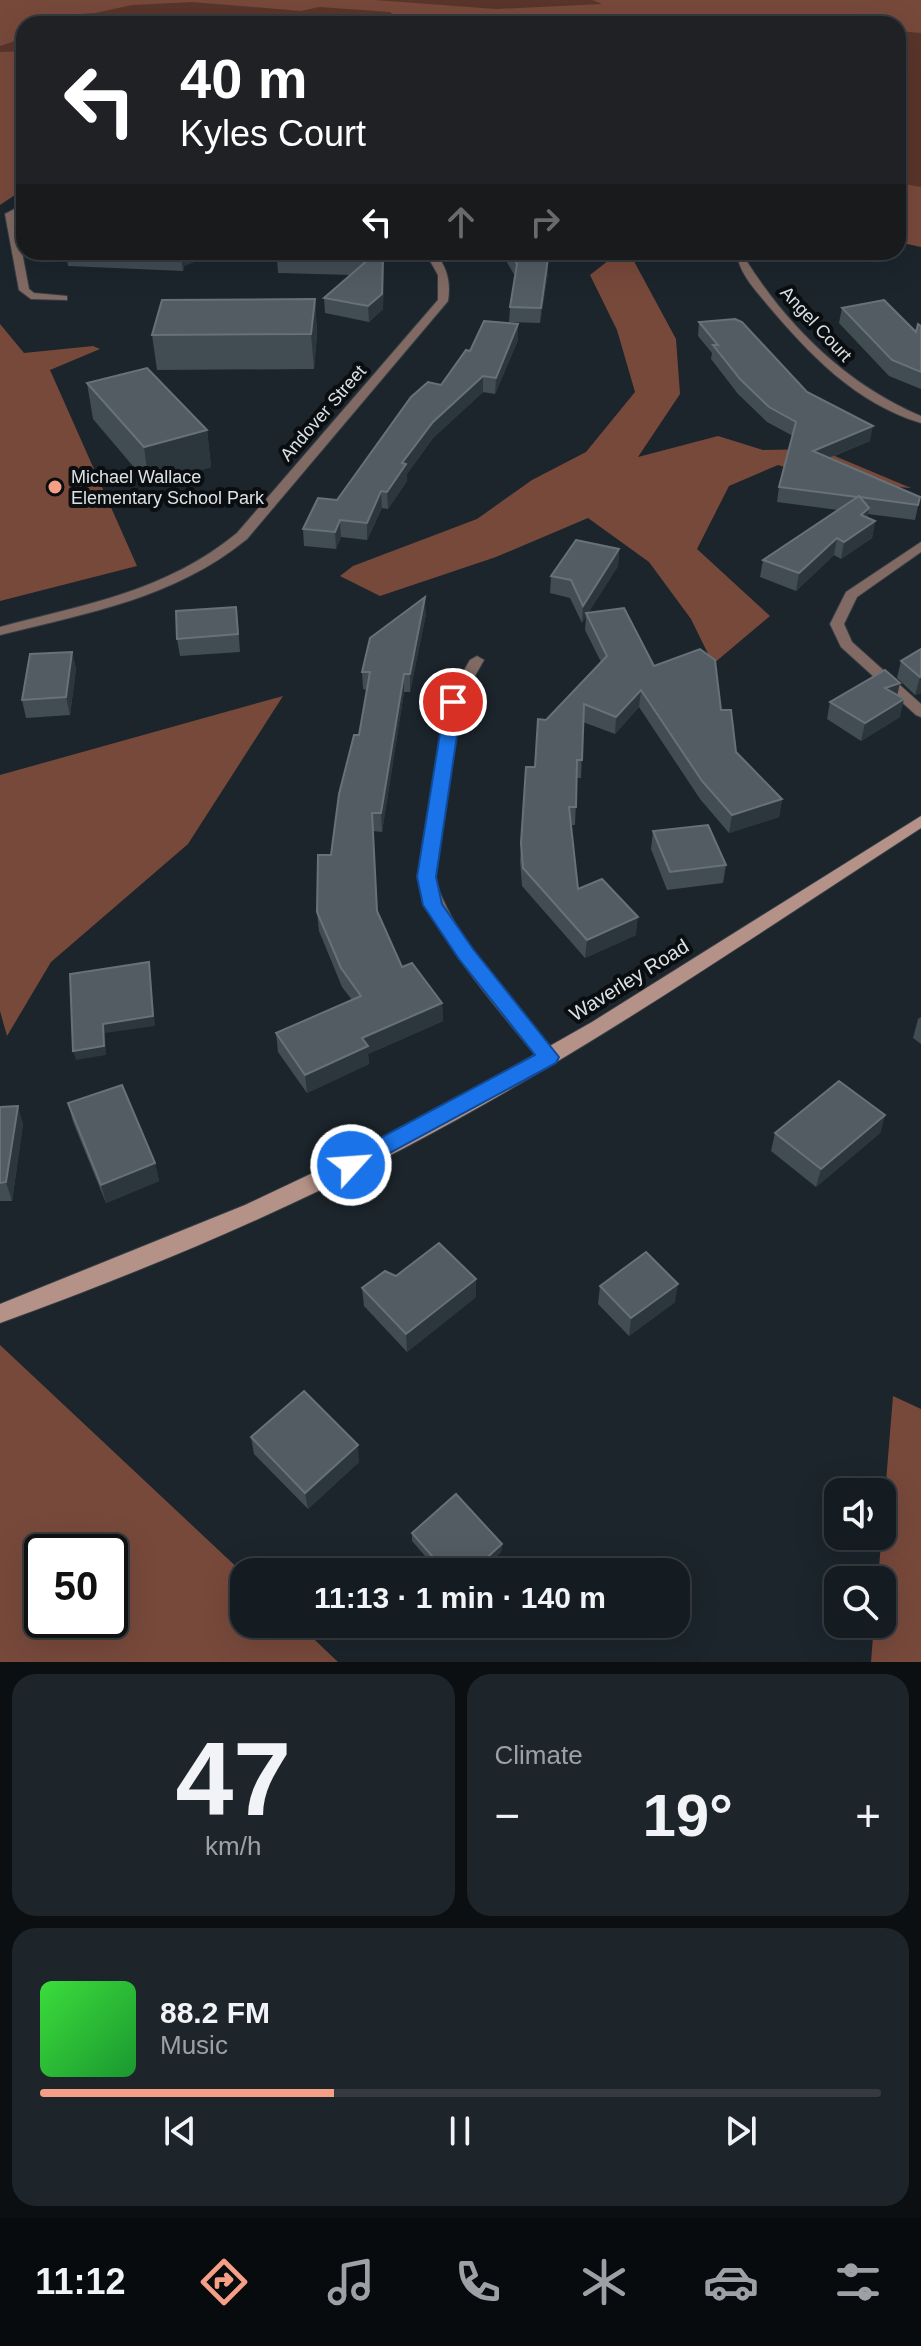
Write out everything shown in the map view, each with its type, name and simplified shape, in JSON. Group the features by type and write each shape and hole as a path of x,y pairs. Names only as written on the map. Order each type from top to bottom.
{"main road":[{"name":"Waverley Road","path":"0,1314 136,1262 301,1189 401,1140 548,1057 921,821"}],"street":[{"path":"16,211 10,214 16,247"},
{"path":"18,260 24,290 31,296 63,298"},
{"name":"Andover Street","path":"0,631 152,589 190,575 220,556 242,536 443,301 447,282 436,260"},
{"name":"Angel Court","path":"742,260 757,286 824,363 872,398 921,420"},
{"path":"921,546 851,595 837,624 846,644 921,712"},
{"path":"477,660 453,702 426,877 433,905 466,954 548,1057"}],"shaded area":[{"path":"0,0 921,0 921,241 906,239 906,16 16,16 16,193 0,193"},
{"path":"0,0 375,0 496,9 602,4 592,0 921,0 921,33 906,32 906,16 394,16 390,12 319,7 301,11 192,2 132,5 95,13 16,16 16,41 0,46"},
{"path":"16,51 16,194 0,205 0,52"},
{"path":"906,184 921,187 921,247 906,244"},
{"path":"609,260 633,260 676,339 680,394 638,457 718,436 763,450 818,449 911,488 834,482 778,465 729,486 697,549 770,616 713,664 691,619 649,562 588,518 496,557 380,596 340,576 353,566 477,519 532,480 586,452 635,392 617,330 590,275"},
{"name":"Michael Wallace Elementary School Park","path":"0,324 24,353 93,346 100,349 50,370 137,566 0,601"},
{"path":"283,696 188,844 51,962 7,1036 0,1011 0,775"},
{"path":"0,1345 230,1561 230,1638 313,1638 338,1662 0,1662"},
{"path":"893,1396 921,1409 921,1662 871,1662 873,1638 896,1638 896,1566 879,1566 880,1550 896,1550 896,1478 886,1478"}],"building":[{"path":"368,260 383,260 382,294 368,306 324,298"},
{"path":"515,260 548,260 541,308 510,307 517,264"},
{"path":"315,299 311,334 152,335 162,300"},
{"path":"884,300 916,332 918,324 921,326 921,372 892,360 842,308"},
{"path":"735,319 742,322 807,392 873,426 813,451 920,497 918,505 779,487 796,422 769,407 740,379 699,322"},
{"path":"484,321 518,324 496,378 483,376 433,422 402,463 406,464 387,492 381,491 367,523 340,520 335,532 303,529 318,498 337,500 411,397 428,382 441,385 466,350 470,351"},
{"path":"147,368 207,430 144,447 87,383"},
{"path":"859,496 869,508 861,515 875,521 844,542 837,538 799,573 763,560"},
{"path":"576,540 619,549 583,606 571,580 551,576"},
{"path":"425,597 410,674 404,674 381,813 372,813 377,911 402,967 412,963 442,1003 362,1038 368,1046 305,1075 276,1033 361,996 341,968 317,912 318,855 331,855 339,794 354,735 359,735 370,672 362,672 370,638"},
{"path":"236,607 238,634 177,639 176,611"},
{"path":"624,608 654,666 700,649 715,660 721,710 731,710 736,752 782,799 732,815 702,781 641,690 616,717 584,704 582,760 577,760 576,807 569,807 578,889 602,879 638,917 587,940 523,868 521,843 526,767 535,767 538,719 546,720 607,656 586,613"},
{"path":"921,649 921,677 920,677 901,661"},
{"path":"72,652 66,697 22,700 30,654"},
{"path":"885,670 900,683 885,688 904,699 865,723 830,702"},
{"path":"708,825 726,865 670,872 653,831"},
{"path":"149,962 153,1016 103,1024 104,1046 73,1051 70,974"},
{"path":"839,1081 885,1115 821,1169 775,1133"},
{"path":"122,1085 155,1163 101,1185 68,1103"},
{"path":"18,1106 6,1182 0,1183 0,1107"},
{"path":"439,1243 476,1279 406,1334 362,1288 385,1271 396,1276"},
{"path":"646,1252 678,1284 631,1318 600,1286"},
{"path":"304,1391 358,1445 305,1493 251,1437"},
{"path":"456,1494 502,1544 486,1558 434,1558 412,1533"}],"place":[{"name":"Michael Wallace Elementary School Park","path":"55,487"}],"route":[{"path":"351,1165 548,1057 466,954 433,905 426,877 453,702"}]}
